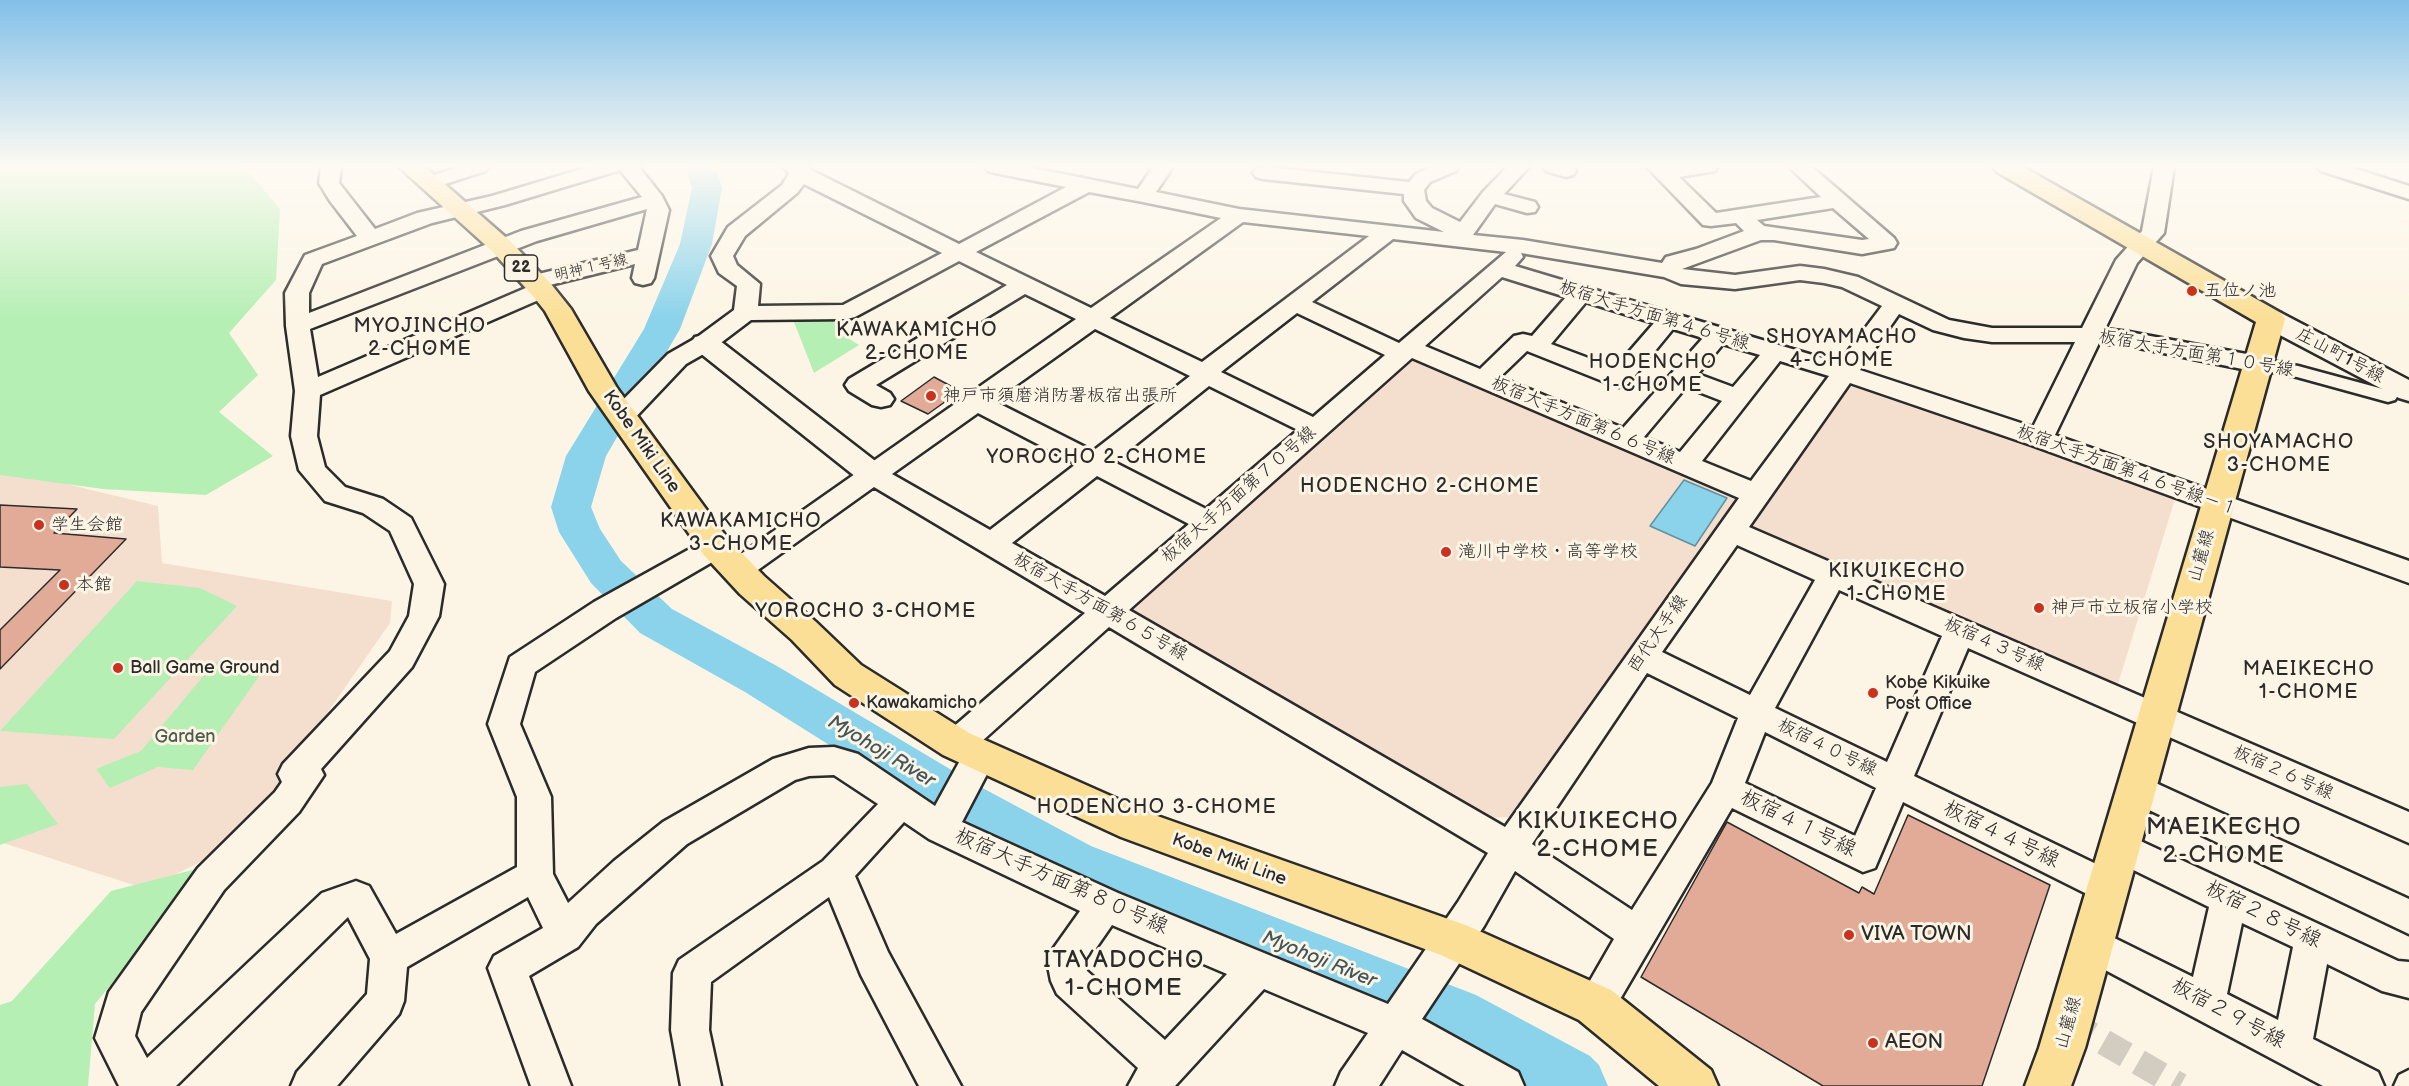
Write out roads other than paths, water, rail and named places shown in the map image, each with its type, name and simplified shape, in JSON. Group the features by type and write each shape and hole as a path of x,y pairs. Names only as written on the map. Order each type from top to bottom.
{"main road":[{"name":"Kobe Miki Line","path":"470,218 501,246 557,309 615,406 727,559 848,675 968,759 1235,864 1453,940 1595,1005 1695,1086"},
{"path":"2091,218 2271,319"},
{"name":"山麓線","path":"2048,1086 2062,1048 2090,943 2271,319"}],"street":[{"path":"354,218 371,239"},
{"path":"141,1086 115,1038 123,1005 211,879 287,802 307,775 295,774 401,658 424,616 429,584 401,525 373,506 335,494 312,470 304,436 308,391 298,326 297,293 313,260 426,218"},
{"path":"298,326 501,246 593,218"},
{"path":"644,278 656,218"},
{"path":"746,313 749,284 727,268 722,256 736,232 754,218"},
{"path":"890,218 1315,428"},
{"path":"615,406 677,358 705,343 746,313 847,312 1026,218"},
{"path":"551,1086 507,968 565,935 535,875 534,797 504,724 521,665 665,574 727,559 872,474 1092,317 1240,218"},
{"name":"板宿大手方面第１０号線","path":"1267,218 1388,232 1510,254 1670,270 1681,277 1735,282 1800,273 1824,276 1850,282 1941,325 1964,331 1992,335 2088,335 2129,339 2298,372 2388,396 2404,387"},
{"path":"1433,218 1448,226 1494,236 1510,254"},
{"path":"1466,230 1475,218"},
{"path":"1710,218 1724,218"},
{"path":"1743,218 1758,233"},
{"path":"1670,270 1674,262 1704,255 1758,233 1774,233 1862,247 1886,243 1856,218"},
{"path":"2040,440 2088,335 2127,260 2153,233 2154,218"},
{"path":"992,544 1201,380 1211,367 1388,232"},
{"name":"明神１号線","path":"308,391 538,286 649,254"},
{"name":"板宿大手方面第７０号線","path":"941,828 968,759 1106,611 1406,351 1510,254"},
{"name":"板宿大手方面第４６号線","path":"1510,254 1775,352 1845,373"},
{"path":"881,399 858,385 1023,285"},
{"path":"1536,346 1575,301"},
{"name":"板宿大手方面第６６号線","path":"1296,303 1406,351 1484,379 1756,494"},
{"name":"西代大手線","path":"1399,1023 1510,848 1642,656 1756,494 1895,304"},
{"name":"庄山町1号線","path":"2271,319 2404,387"},
{"path":"1484,379 1523,340 1619,379 1663,327"},
{"path":"1628,440 1712,342"},
{"name":"板宿大手方面第６５号線","path":"705,343 872,474 1510,848 1638,935"},
{"path":"1685,464 1775,352"},
{"name":"板宿大手方面第４６号線－１","path":"1845,373 2409,572"},
{"path":"1691,380 1738,398"},
{"path":"975,401 1208,522"},
{"name":"板宿４３号線","path":"1732,531 2157,718"},
{"path":"1726,789 1756,713 1833,574"},
{"name":"板宿４０号線","path":"1642,656 1895,782 1960,630"},
{"name":"板宿２６号線","path":"2157,718 2409,828"},
{"name":"板宿大手方面第８０号線","path":"565,935 583,912 675,833 785,769 809,762 834,761 846,764 941,828 1105,905 1399,1023 1504,1086"},
{"name":"板宿４１号線","path":"1595,1005 1726,789 1863,857 1895,782"},
{"name":"板宿４４号線","path":"1895,782 2108,886"},
{"path":"2136,788 2409,917"},
{"path":"701,1086 690,1030 692,973 836,872 902,802"},
{"name":"板宿２８号線","path":"2119,846 2395,978 2409,980"},
{"path":"836,872 874,963 941,1086"},
{"path":"389,957 535,875"},
{"path":"147,1086 335,905 357,897 389,957 385,1001 311,1086"},
{"path":"2206,1003 2229,898"},
{"path":"1105,905 1066,961 1070,981 1157,1076 1258,968"},
{"path":"2292,1048 2313,939"},
{"name":"板宿２９号線","path":"2090,943 2364,1086"},
{"path":"1355,1086 1399,1023"}],"water":[{"path":"1684,480 1727,498 1695,546 1650,526"}],"waterway":[{"name":"Myohoji River","path":"701,218 696,244 662,329 586,456 571,507 580,532 606,572 656,621 761,679 957,799 1073,862 1456,1014 1569,1077 1578,1086"}],"tunnel":[{"path":"2069,1022 2180,1086"}],"place":[{"name":"五位ノ池","path":"2192,291"},
{"name":"神戸市須磨消防署板宿出張所","path":"931,396"},
{"name":"学生会館","path":"39,525"},
{"name":"滝川中学校・高等学校","path":"1446,552"},
{"name":"本館","path":"64,585"},
{"name":"神戸市立板宿小学校","path":"2039,608"},
{"name":"Ball Game Ground","path":"118,668"},
{"name":"Kobe Kikuike Post Office","path":"1873,693"},
{"name":"Kawakamicho","path":"854,703"},
{"name":"VIVA TOWN","path":"1849,935"},
{"name":"AEON","path":"1873,1043"}],"district":[{"name":"MYOJINCHO 2-CHOME","path":"420,338"},
{"name":"KAWAKAMICHO 2-CHOME","path":"917,342"},
{"name":"SHOYAMACHO 4-CHOME","path":"1842,350"},
{"name":"HODENCHO 1-CHOME","path":"1653,374"},
{"name":"SHOYAMACHO 3-CHOME","path":"2279,454"},
{"name":"YOROCHO 2-CHOME","path":"1097,458"},
{"name":"HODENCHO 2-CHOME","path":"1420,487"},
{"name":"KAWAKAMICHO 3-CHOME","path":"741,534"},
{"name":"KIKUIKECHO 1-CHOME","path":"1897,584"},
{"name":"YOROCHO 3-CHOME","path":"866,612"},
{"name":"MAEIKECHO 1-CHOME","path":"2309,682"},
{"name":"HODENCHO 3-CHOME","path":"1157,808"},
{"name":"KIKUIKECHO 2-CHOME","path":"1598,836"},
{"name":"MAEIKECHO 2-CHOME","path":"2224,842"},
{"name":"ITAYADOCHO 1-CHOME","path":"1124,975"}],"park label":[{"name":"Garden","path":"185,737"}]}
